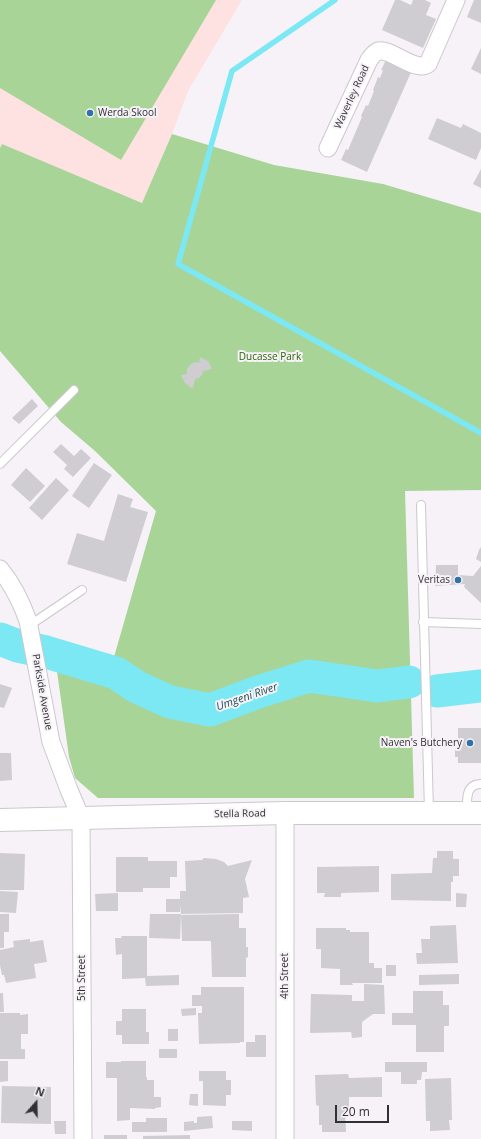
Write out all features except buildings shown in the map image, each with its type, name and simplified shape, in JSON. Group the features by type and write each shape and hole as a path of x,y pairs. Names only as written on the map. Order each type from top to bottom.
{"main road":[{"name":"Stella Road","path":"0,820 285,813 474,813"}],"street":[{"name":"Waverley Road","path":"328,148 369,60 374,53 382,51 418,66 425,66 428,64 456,0"},
{"name":"Parkside Avenue","path":"0,568 14,588 22,604 31,629 51,742 81,818"},
{"name":"4th Street","path":"285,813 285,1139"},
{"name":"5th Street","path":"81,818 83,1139"}],"lane":[{"path":"0,464 74,390"},
{"path":"421,504 429,813"},
{"path":"31,629 82,590"},
{"path":"423,622 481,624"},
{"path":"474,813 468,796 471,787 475,784 481,784"}],"shaded area":[{"name":"Werda Skool","path":"0,0 242,0 188,91 172,134 142,203 2,144 0,148"}],"green space":[{"name":"Werda Skool","path":"0,0 216,0 121,160 0,88"},
{"name":"Ducasse Park","path":"172,134 274,165 383,184 481,213 481,490 405,491 414,798 98,798 75,778 69,757 55,657 64,641 114,657 156,511 95,451 61,422 0,351 0,148 2,144 142,203"}],"waterway":[{"path":"335,0 232,71 178,264 481,433"},
{"name":"Umgeni River","path":"0,639 18,646 46,652 116,673 137,687 170,702 210,710 258,692 309,676 377,686 409,682"},
{"name":"Umgeni River","path":"437,691 481,686"}],"place":[{"name":"Werda Skool","path":"90,113"},
{"name":"Veritas","path":"458,580"},
{"name":"Naven's Butchery","path":"470,743"}]}
